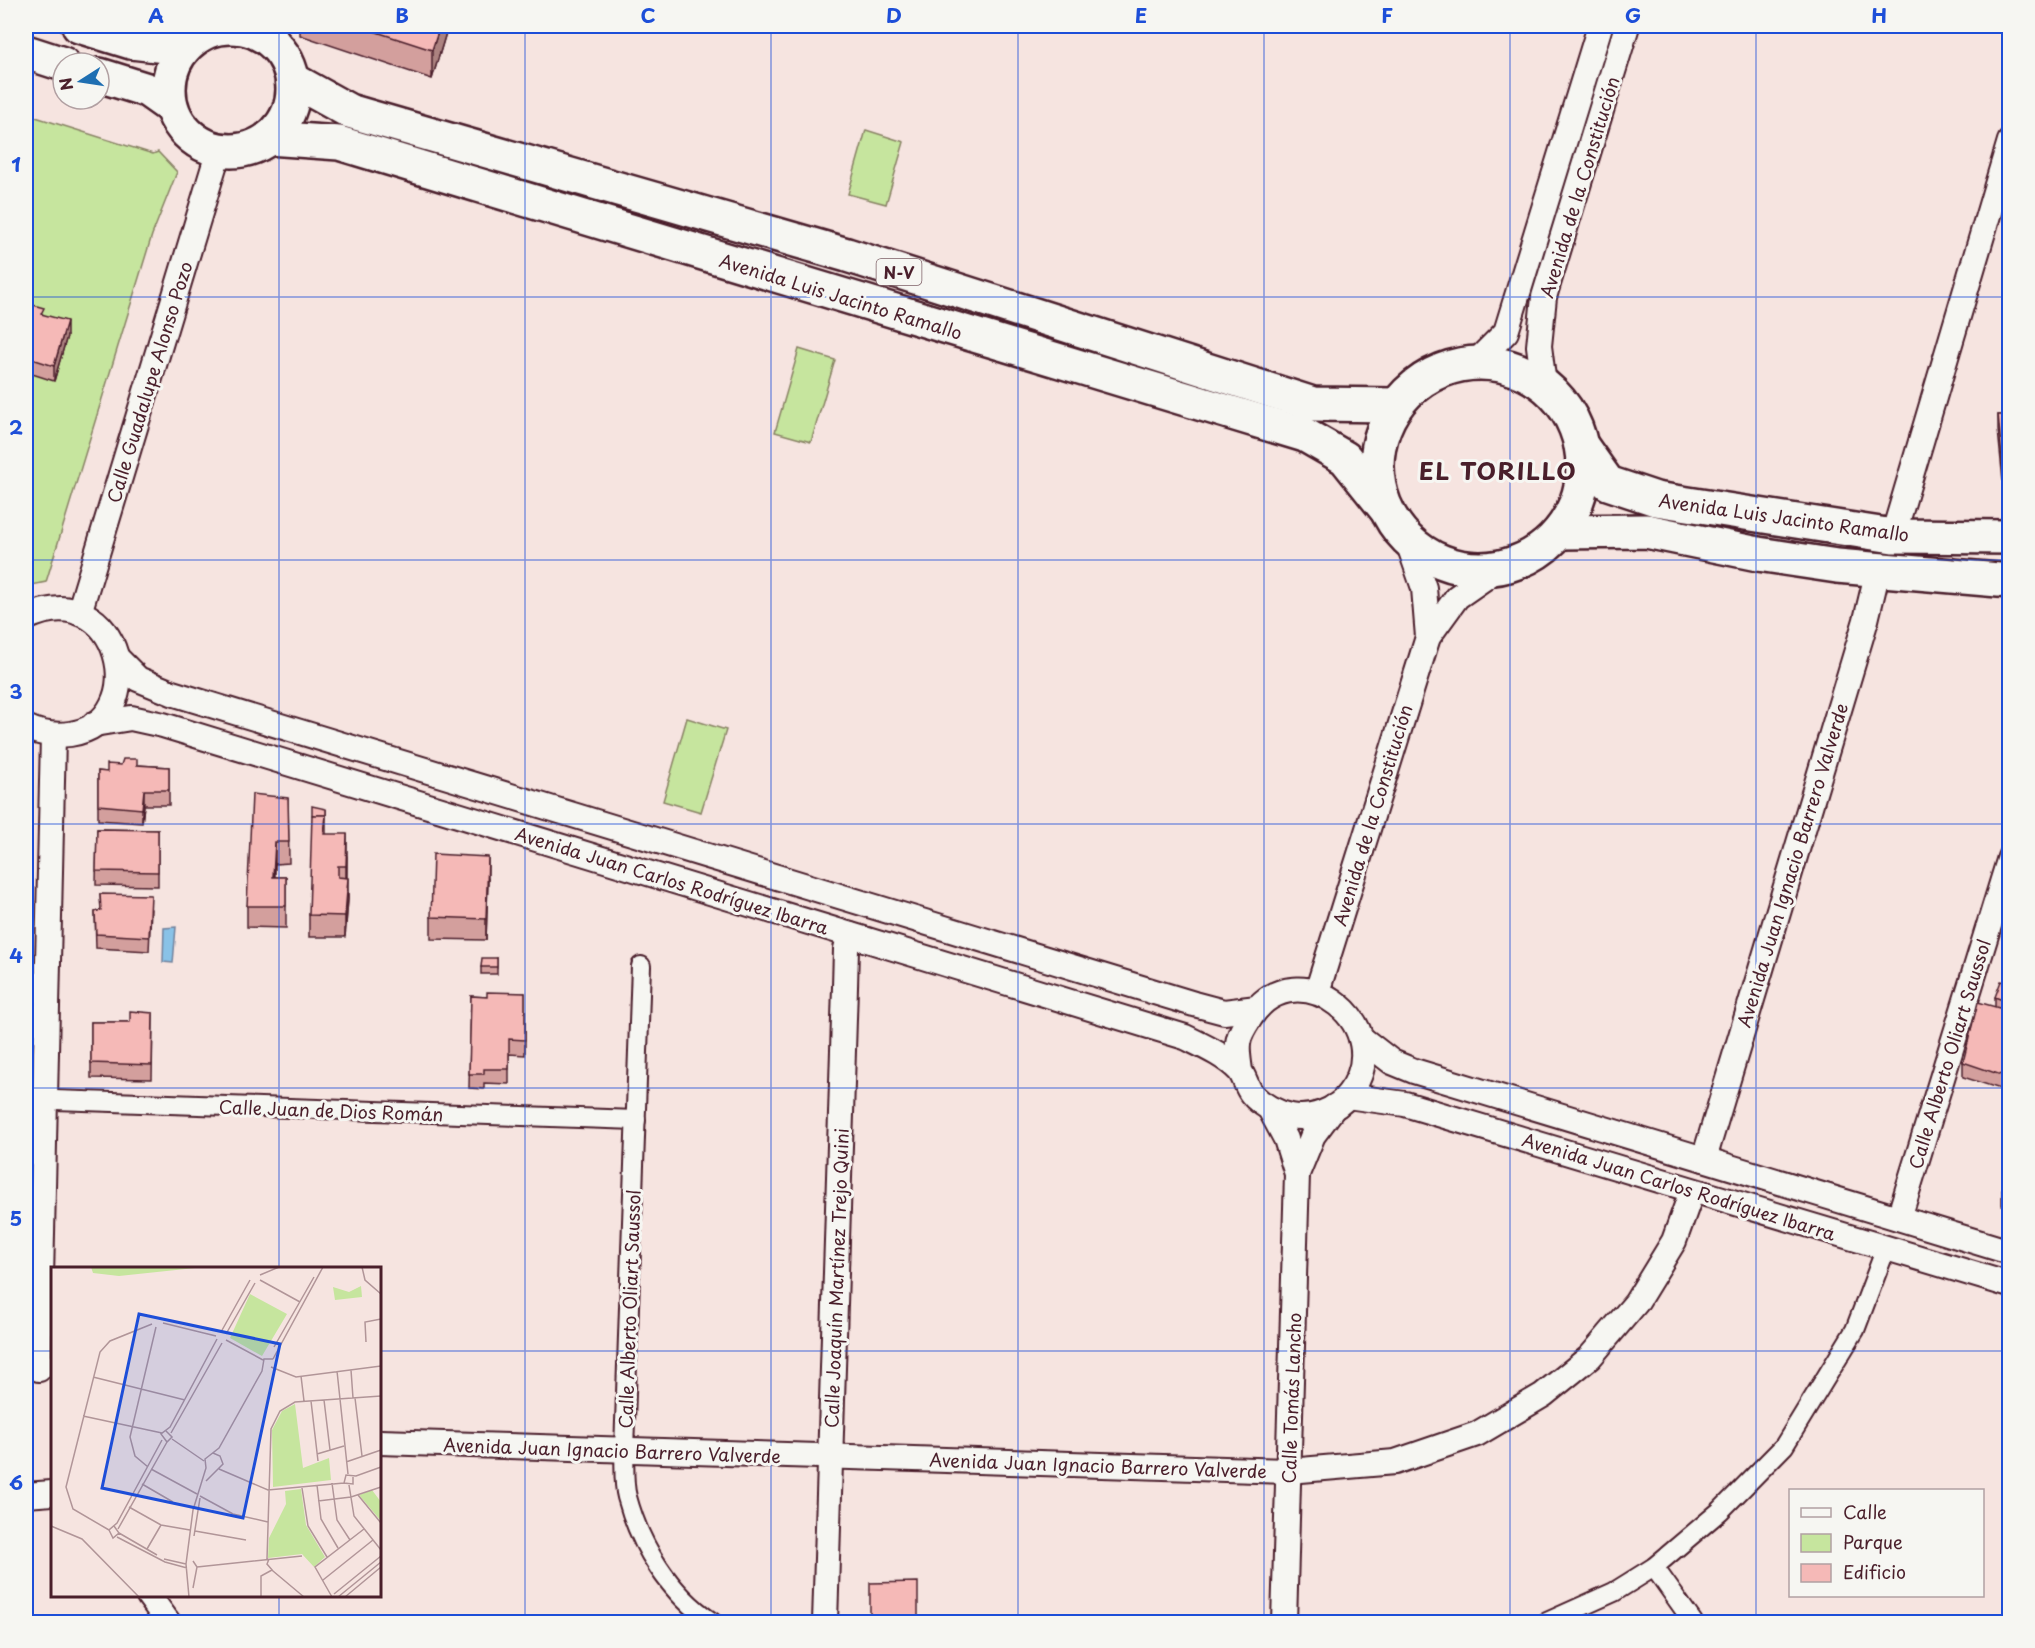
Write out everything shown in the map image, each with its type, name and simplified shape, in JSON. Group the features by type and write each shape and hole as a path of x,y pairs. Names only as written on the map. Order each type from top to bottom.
{"main road":[{"path":"79,26 131,42 183,48"},
{"path":"222,26 247,28 275,37 287,61 293,80 291,106 281,126 269,138 251,148 219,150 200,143 182,128 171,106 169,77 183,48 208,30 222,26"},
{"path":"26,52 51,60"},
{"path":"111,79 147,90 171,106"},
{"name":"N-V","path":"293,80 349,111 847,255 1313,404 1395,405"},
{"name":"Avenida Luis Jacinto Ramallo","path":"269,138 339,142 1305,435 1345,458 1385,508"},
{"path":"1478,361 1502,364 1524,372 1544,385 1568,412 1581,445 1583,486 1561,532 1533,557 1496,570 1467,570 1434,561 1408,542 1385,508 1376,473 1380,438 1395,405 1417,382 1446,367 1478,361"},
{"name":"Avenida Luis Jacinto Ramallo","path":"1581,445 1608,483 1656,499 1893,536 2010,537"},
{"name":"Avenida Luis Jacinto Ramallo","path":"1561,532 1646,531 1758,554 1878,570 2010,581"}],"street":[{"name":"Avenida de la Constitución","path":"1478,361 1506,332 1600,26"},
{"name":"Avenida de la Constitución","path":"1544,385 1539,346 1544,297 1627,26"},
{"path":"1893,536 2010,141"},
{"name":"Calle Guadalupe Alonso Pozo","path":"79,613 219,150"},
{"name":"Avenida de la Constitución","path":"1408,542 1424,588 1428,637"},
{"name":"Avenida de la Constitución","path":"1317,992 1428,637 1457,597 1496,570"},
{"name":"Avenida Juan Ignacio Barrero Valverde","path":"1704,1159 1866,620 1878,570"},
{"path":"26,618 51,610 79,613 93,620 110,637 119,660 118,691 110,708 94,724"},
{"name":"Avenida Juan Carlos Rodríguez Ibarra","path":"119,660 138,679 172,693 1194,1004 1224,1012 1257,1008"},
{"name":"Avenida Juan Carlos Rodríguez Ibarra","path":"53,736 78,733 94,724 131,718 163,725 1185,1037 1216,1052 1240,1071"},
{"path":"26,727 53,736 35,1100 39,1370"},
{"name":"Calle Alberto Oliart Saussol","path":"1899,1218 2010,857"},
{"name":"Calle Joaquín Martínez Trejo Quini","path":"825,1623 846,949 850,935"},
{"name":"Calle Alberto Oliart Saussol","path":"641,966 624,1450 626,1495 640,1534 666,1579 712,1623"},
{"path":"1294,990 1317,992 1335,1000 1350,1014 1362,1038 1363,1062 1357,1082 1341,1102 1313,1116 1292,1116 1270,1109 1252,1094 1240,1071 1238,1043 1243,1028 1257,1008 1274,996 1294,990"},
{"name":"Avenida Juan Carlos Rodríguez Ibarra","path":"1362,1038 1392,1062 1414,1071 2010,1252"},
{"name":"Calle Juan de Dios Román","path":"35,1100 636,1120"},
{"name":"Avenida Juan Carlos Rodríguez Ibarra","path":"1341,1102 1405,1104 2010,1286"},
{"name":"Calle Tomás Lancho","path":"1297,1174 1313,1135 1341,1102"},
{"name":"Calle Tomás Lancho","path":"1270,1109 1286,1139 1297,1174 1284,1623"},
{"name":"Avenida Juan Ignacio Barrero Valverde","path":"381,1442 1289,1471 1395,1462 1477,1434 1543,1395 1590,1357 1636,1303 1674,1241 1692,1191"},
{"path":"1547,1623 1614,1592 1654,1567 1720,1511 1784,1446 1855,1329 1886,1248"},
{"path":"26,1495 51,1493"},
{"path":"1654,1567 1693,1623"},
{"path":"150,1597 168,1623"}],"green space":[{"path":"26,114 153,154 158,152 177,172 152,235 46,582 26,586"},
{"path":"866,130 904,142 886,204 848,194"},
{"path":"799,349 835,360 811,442 775,432"},
{"path":"687,718 726,730 701,812 663,801"}],"water":[{"path":"176,927 173,963 163,962 164,928"}],"building":[{"path":"358,26 440,26 432,50"},
{"path":"26,303 44,308 41,314 67,321 54,366 26,357"},
{"path":"1998,415 2010,415 2010,467 2003,467"},
{"path":"123,759 137,759 137,765 169,767 169,790 144,790 142,809 98,805 98,771 107,772 107,764 121,765"},
{"path":"252,794 288,798 289,842 275,842 273,877 286,877 286,906 247,906"},
{"path":"312,806 326,809 326,815 312,815"},
{"path":"312,815 326,815 324,834 347,834 346,866 338,866 338,877 348,878 345,916 309,915"},
{"path":"97,829 158,830 158,872 96,871"},
{"path":"433,854 488,857 486,919 431,917"},
{"path":"100,894 151,895 149,937 96,934 95,912 101,910"},
{"path":"482,958 497,958 497,967 481,967"},
{"path":"2001,981 2010,983 2010,1003 1995,997"},
{"path":"487,992 525,993 525,1040 509,1039 509,1069 484,1069 484,1074 469,1074 471,996 487,997"},
{"path":"1978,1002 2010,1011 2010,1078 1963,1062"},
{"path":"130,1011 153,1013 152,1065 91,1063 91,1022 130,1022"},
{"path":"2010,1167 2010,1193 2002,1190"},
{"path":"918,1582 918,1623 870,1623 870,1583"}],"district":[{"name":"EL TORILLO","path":"1498,470"}]}
